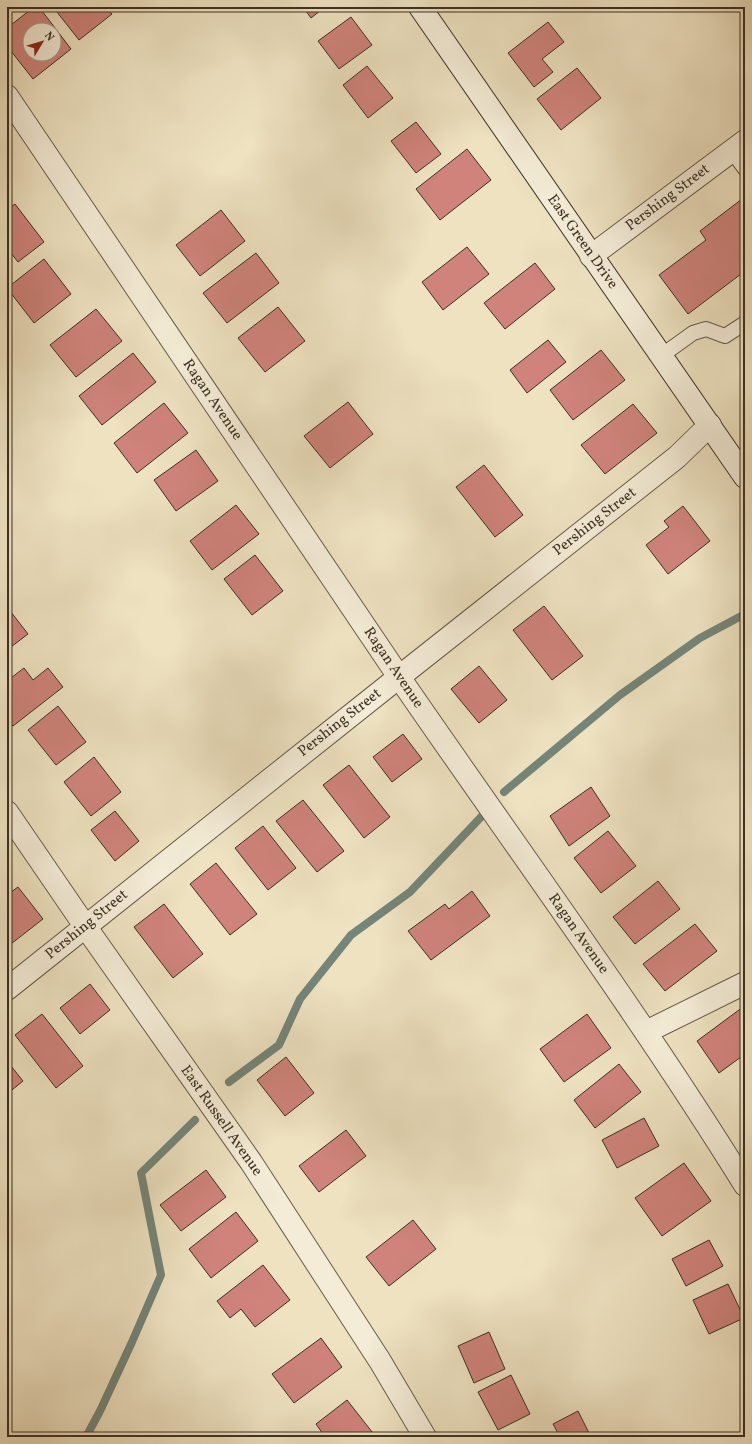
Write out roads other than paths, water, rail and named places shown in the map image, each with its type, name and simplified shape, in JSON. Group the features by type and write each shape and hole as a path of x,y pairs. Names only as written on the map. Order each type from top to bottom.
{"street":[{"name":"East Green Drive","path":"420,7 745,477"},
{"name":"Ragan Avenue","path":"7,96 399,677 646,1032 745,1185"},
{"name":"Pershing Street","path":"591,256 738,146"},
{"name":"Pershing Street","path":"7,989 677,457 710,425"},
{"name":"East Russell Avenue","path":"7,812 85,926 251,1162 380,1361 425,1437"},
{"path":"646,1032 745,983"}],"lane":[{"path":"738,146 745,169"},
{"path":"661,356 693,333 706,329 725,336 745,323"}],"waterway":[{"path":"504,792 620,695 700,638 745,614"},
{"path":"229,1082 279,1045 300,999 351,935 410,892 482,816"},
{"path":"86,1437 100,1411 132,1342 161,1275 141,1173 195,1120"}]}
